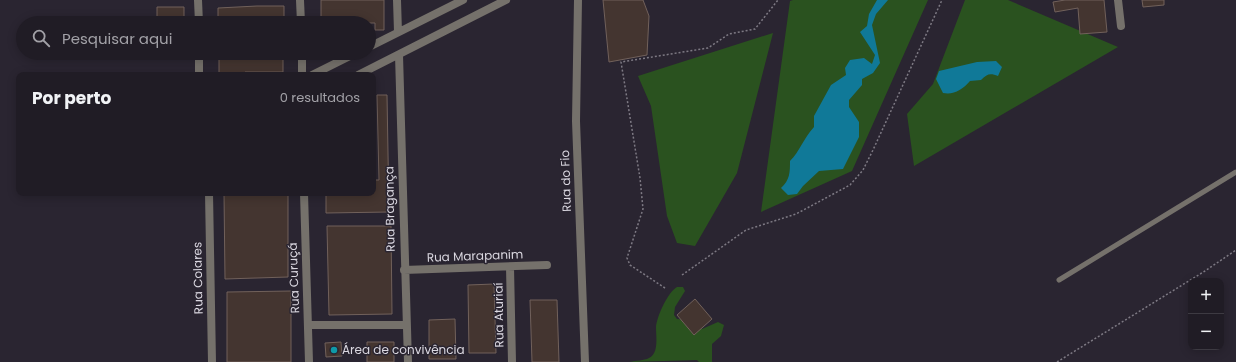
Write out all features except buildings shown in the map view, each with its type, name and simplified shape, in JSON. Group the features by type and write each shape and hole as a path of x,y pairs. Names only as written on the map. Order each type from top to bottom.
{"street":[{"path":"198,0 199,16"},
{"path":"300,0 301,16"},
{"path":"398,0 398,32"},
{"path":"376,43 463,0"},
{"path":"364,72 506,0"},
{"name":"Rua do Fio","path":"578,0 576,121 585,362"},
{"path":"1118,0 1120,26"},
{"name":"Rua Bragança","path":"399,55 404,270 408,362"},
{"path":"199,60 199,72"},
{"path":"302,60 302,72"},
{"path":"318,72 342,60"},
{"name":"Rua Colares","path":"209,196 212,362"},
{"name":"Rua Curuçá","path":"304,196 309,362"},
{"name":"Rua Marapanim","path":"404,270 547,265"},
{"name":"Rua Aturiaí","path":"510,267 512,362"},
{"path":"308,325 406,325"}],"lane":[{"path":"1059,280 1236,172"}],"path":[{"path":"664,288 630,265 627,258 643,209 640,178 621,62 708,48 729,34 755,29 778,0"},
{"path":"682,275 746,230 796,214 850,185 863,170 873,150 942,0"},
{"path":"1057,362 1205,271 1236,250"}],"green space":[{"path":"928,0 852,171 761,212 790,1"},
{"path":"965,0 1008,0 1118,47 914,166 907,114 933,84"},
{"path":"773,33 737,173 695,246 677,243 667,216 651,106 638,76"},
{"path":"677,287 683,287 685,291 675,307 674,315 677,319 689,320 702,329 718,322 724,325 721,336 712,344 712,362 699,362 697,360 630,362 647,359 652,356 656,349 656,327 658,317 670,294"}],"water":[{"path":"877,0 888,0 876,14 872,25 880,63 873,73 862,79 862,85 849,100 849,107 859,122 859,137 843,169 819,171 797,194 788,195 781,188 789,176 790,161 814,127 814,116 831,85 846,75 845,68 850,60 864,58 872,64 875,55 860,32 867,26 869,14"},
{"path":"996,61 1002,67 998,76 989,75 985,76 981,80 970,81 961,89 951,93 943,93 936,79 939,71 977,62"}],"place":[{"name":"Área de convivência","path":"334,350"}]}
